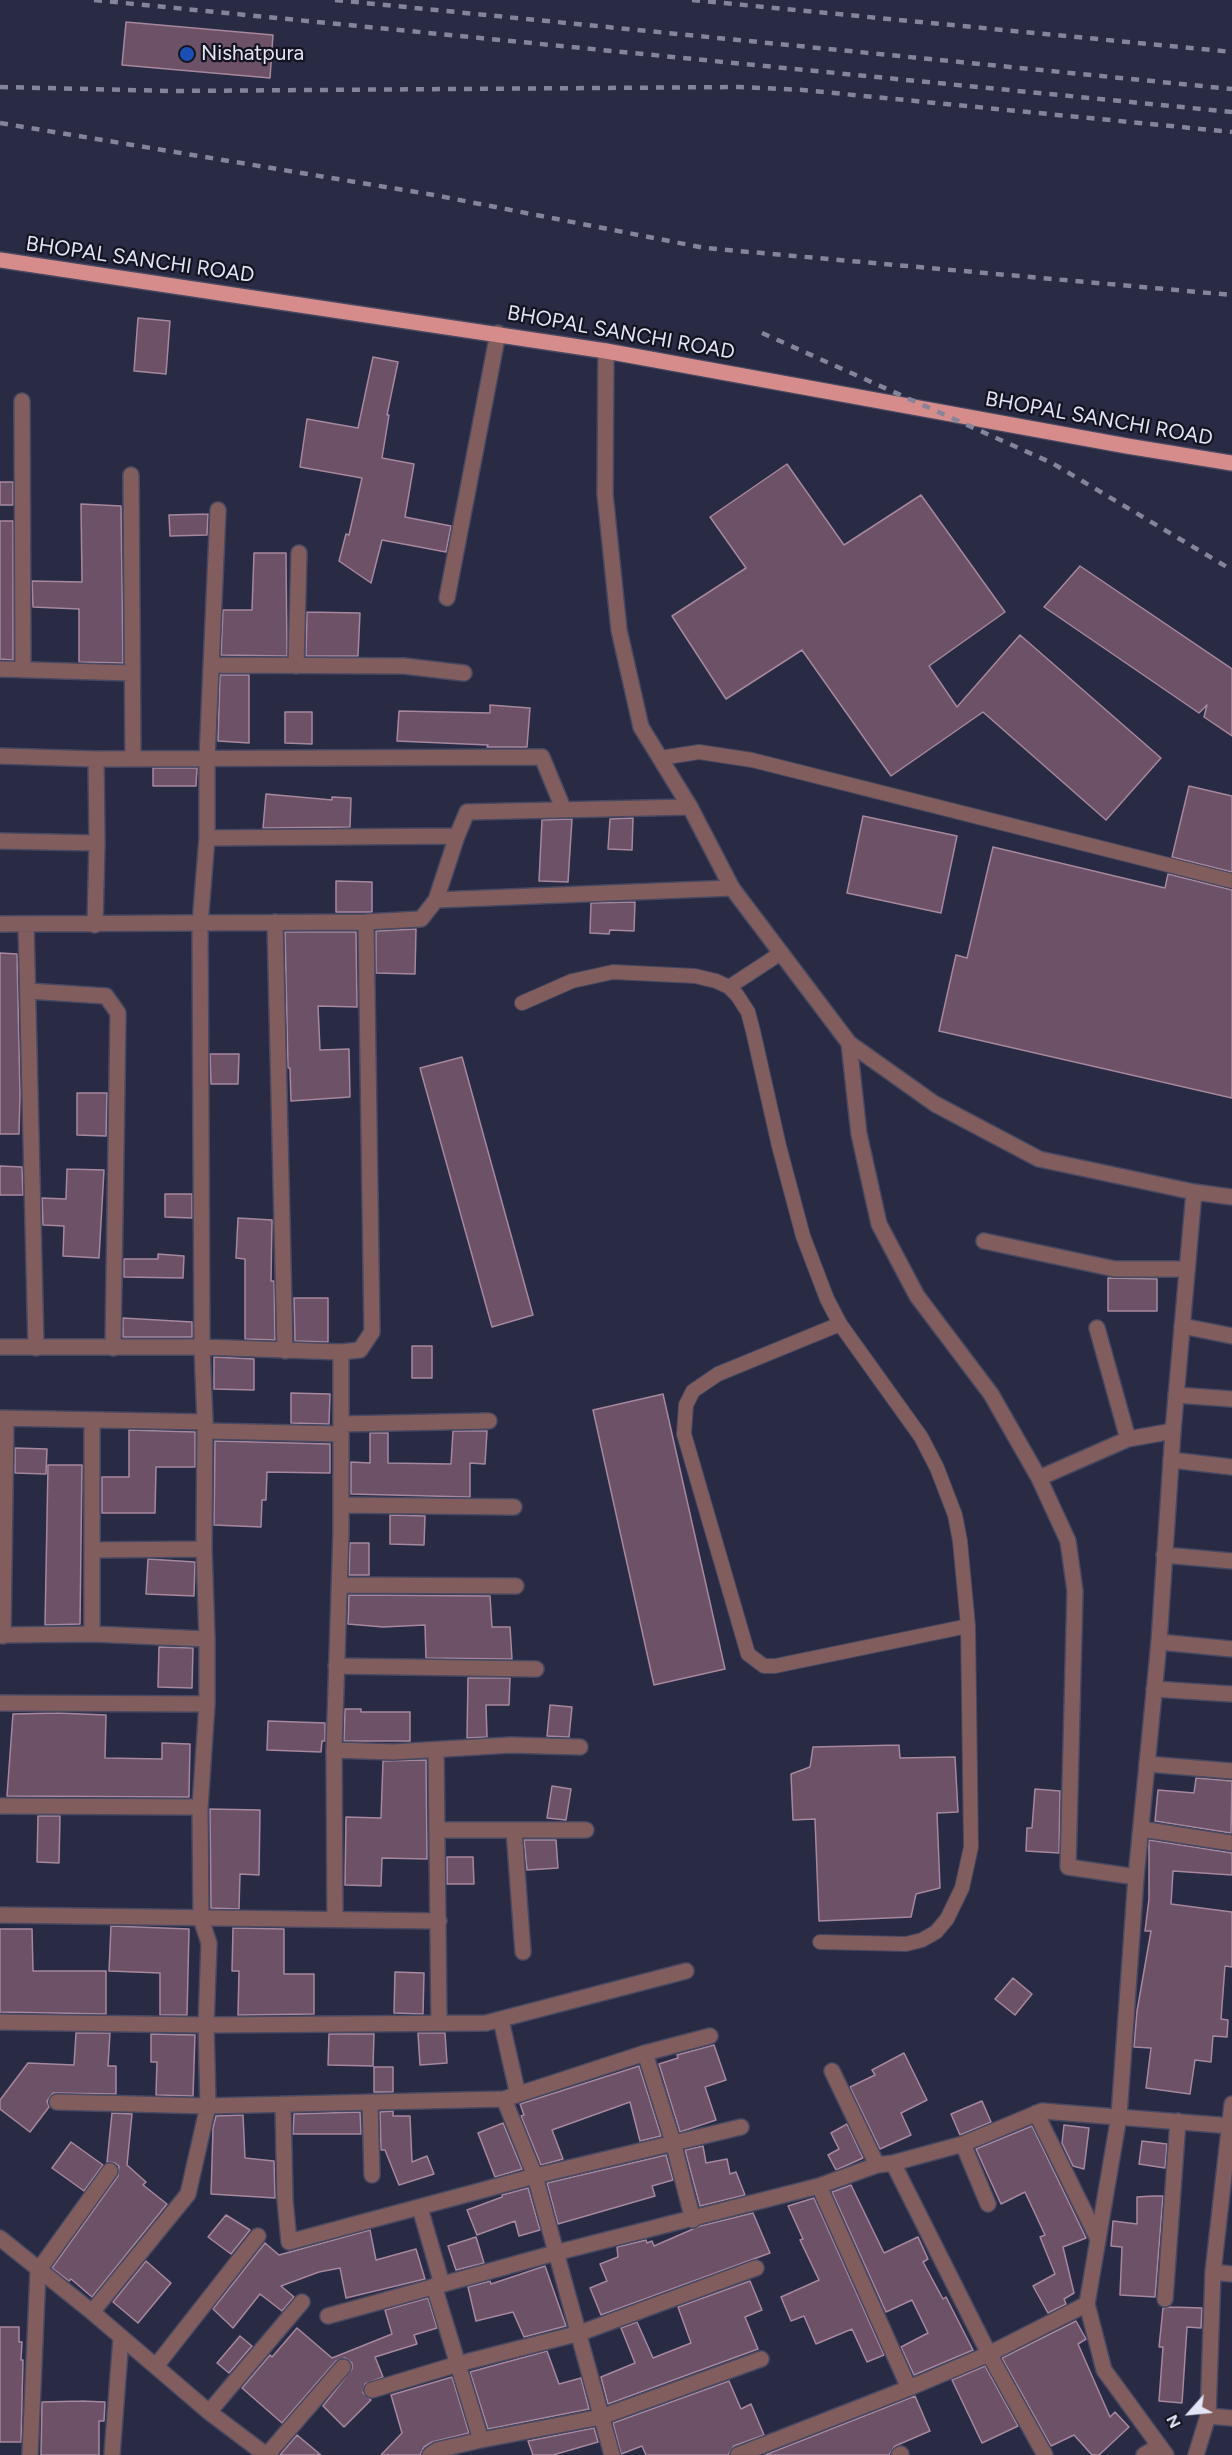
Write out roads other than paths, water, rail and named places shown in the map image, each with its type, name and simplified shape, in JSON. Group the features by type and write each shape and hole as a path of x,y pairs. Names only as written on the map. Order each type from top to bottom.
{"main road":[{"name":"BHOPAL SANCHI ROAD","path":"0,260 498,333 1232,463"}],"street":[{"path":"447,598 498,333"},
{"path":"606,351 605,494 619,630 641,727 690,807 732,888 849,1043 935,1104 1039,1159 1194,1192 1232,1197"},
{"path":"22,402 23,670"},
{"path":"131,475 131,673 134,759"},
{"path":"92,2312 188,2193 208,2106 206,2025 209,1943 201,1919 200,1807 207,1704 207,1639 202,1347 200,924 207,838 207,759 213,665 218,510"},
{"path":"296,666 299,553"},
{"path":"213,665 404,666 465,673"},
{"path":"0,669 131,673"},
{"path":"0,756 96,759 542,757 563,808"},
{"path":"95,925 96,759"},
{"path":"0,924 200,924 422,919 436,900 467,812 563,808 690,807"},
{"path":"207,838 457,836"},
{"path":"0,841 97,843"},
{"path":"436,900 732,888"},
{"path":"275,922 285,1351"},
{"path":"0,1347 202,1347 342,1352 360,1350 372,1332 366,922"},
{"path":"26,925 36,1348"},
{"path":"28,991 106,996 118,1012 113,1348"},
{"path":"849,1043 859,1134 879,1224 917,1296 991,1394 1039,1478 1068,1542 1075,1591 1068,1867 1136,1877"},
{"path":"1144,2455 1162,2450 1104,2370 1087,2304 1119,2116 1136,1877 1159,1642 1173,1431 1194,1192"},
{"path":"984,1241 1115,1269 1187,1269"},
{"path":"1182,1326 1232,1336"},
{"path":"1097,1328 1128,1439"},
{"path":"335,1919 334,1750 340,1585 342,1352"},
{"path":"1176,1395 1232,1399"},
{"path":"207,1639 92,1634 2,1635 3,1419 92,1420 205,1427 341,1429 489,1421"},
{"path":"92,1420 92,1634"},
{"path":"1039,1478 1128,1439 1173,1431"},
{"path":"1171,1460 1232,1467"},
{"path":"341,1505 514,1508"},
{"path":"92,1550 204,1549"},
{"path":"1164,1555 1232,1561"},
{"path":"340,1585 516,1586"},
{"path":"1159,1642 1232,1649"},
{"path":"336,1665 536,1669"},
{"path":"1154,1689 1232,1694"},
{"path":"0,1703 207,1704"},
{"path":"334,1750 393,1752 511,1745 580,1747"},
{"path":"436,1750 439,2023"},
{"path":"1147,1764 1232,1771"},
{"path":"0,1806 200,1807"},
{"path":"1141,1829 1232,1844"},
{"path":"438,1830 586,1830"},
{"path":"514,1830 523,1952"},
{"path":"0,1915 439,1921"},
{"path":"0,2022 206,2025 439,2023 501,2020 686,1971"},
{"path":"501,2020 511,2097 580,2333 612,2455"},
{"path":"57,2102 208,2106 370,2103 511,2097 645,2053 710,2036"},
{"path":"645,2053 673,2142 693,2220"},
{"path":"832,2072 878,2165"},
{"path":"370,2103 372,2175"},
{"path":"283,2104 285,2200 289,2242 535,2176 741,2127"},
{"path":"1196,2455 1208,2416 1214,2272 1232,2104"},
{"path":"328,2316 555,2253 693,2220 819,2186 878,2165 894,2163 963,2144 1042,2111 1231,2126"},
{"path":"1036,2114 1098,2239"},
{"path":"1165,2299 1178,2121"},
{"path":"963,2144 988,2204"},
{"path":"894,2163 989,2354 1045,2455"},
{"path":"30,2455 38,2271 110,2171"},
{"path":"819,2186 909,2388"},
{"path":"420,2208 458,2364 481,2440"},
{"path":"156,2366 258,2235"},
{"path":"0,2238 210,2412 267,2455 343,2367"},
{"path":"372,2390 458,2364 580,2333 756,2268"},
{"path":"1214,2272 1232,2274"},
{"path":"210,2412 302,2302"},
{"path":"742,2454 989,2354 1087,2304"},
{"path":"115,2453 121,2338"},
{"path":"430,2455 437,2450 481,2440 601,2417 760,2359"},
{"path":"1208,2416 1232,2418"}],"lane":[{"path":"660,758 699,753 752,760 1232,880"},
{"path":"729,987 781,954"},
{"path":"522,1003 572,981 613,972 695,976 716,981 729,987 737,995 747,1012 803,1236 827,1299 840,1324 906,1414 937,1468 954,1515 960,1540 968,1626 971,1847 965,1878 947,1919 936,1932 922,1940 906,1944 820,1942"},
{"path":"840,1324 718,1374 693,1391 687,1405 684,1434 748,1654 764,1666 775,1666 968,1626"}],"railway":[{"path":"94,0 1232,112"},
{"path":"335,0 1232,89"},
{"path":"692,0 1232,52"},
{"path":"0,87 171,91 739,87 803,90 1232,132"},
{"path":"0,123 434,195 705,248 1232,295"},
{"path":"762,333 1052,463 1232,570"}],"place":[{"name":"Nishatpura","path":"187,54"}]}
